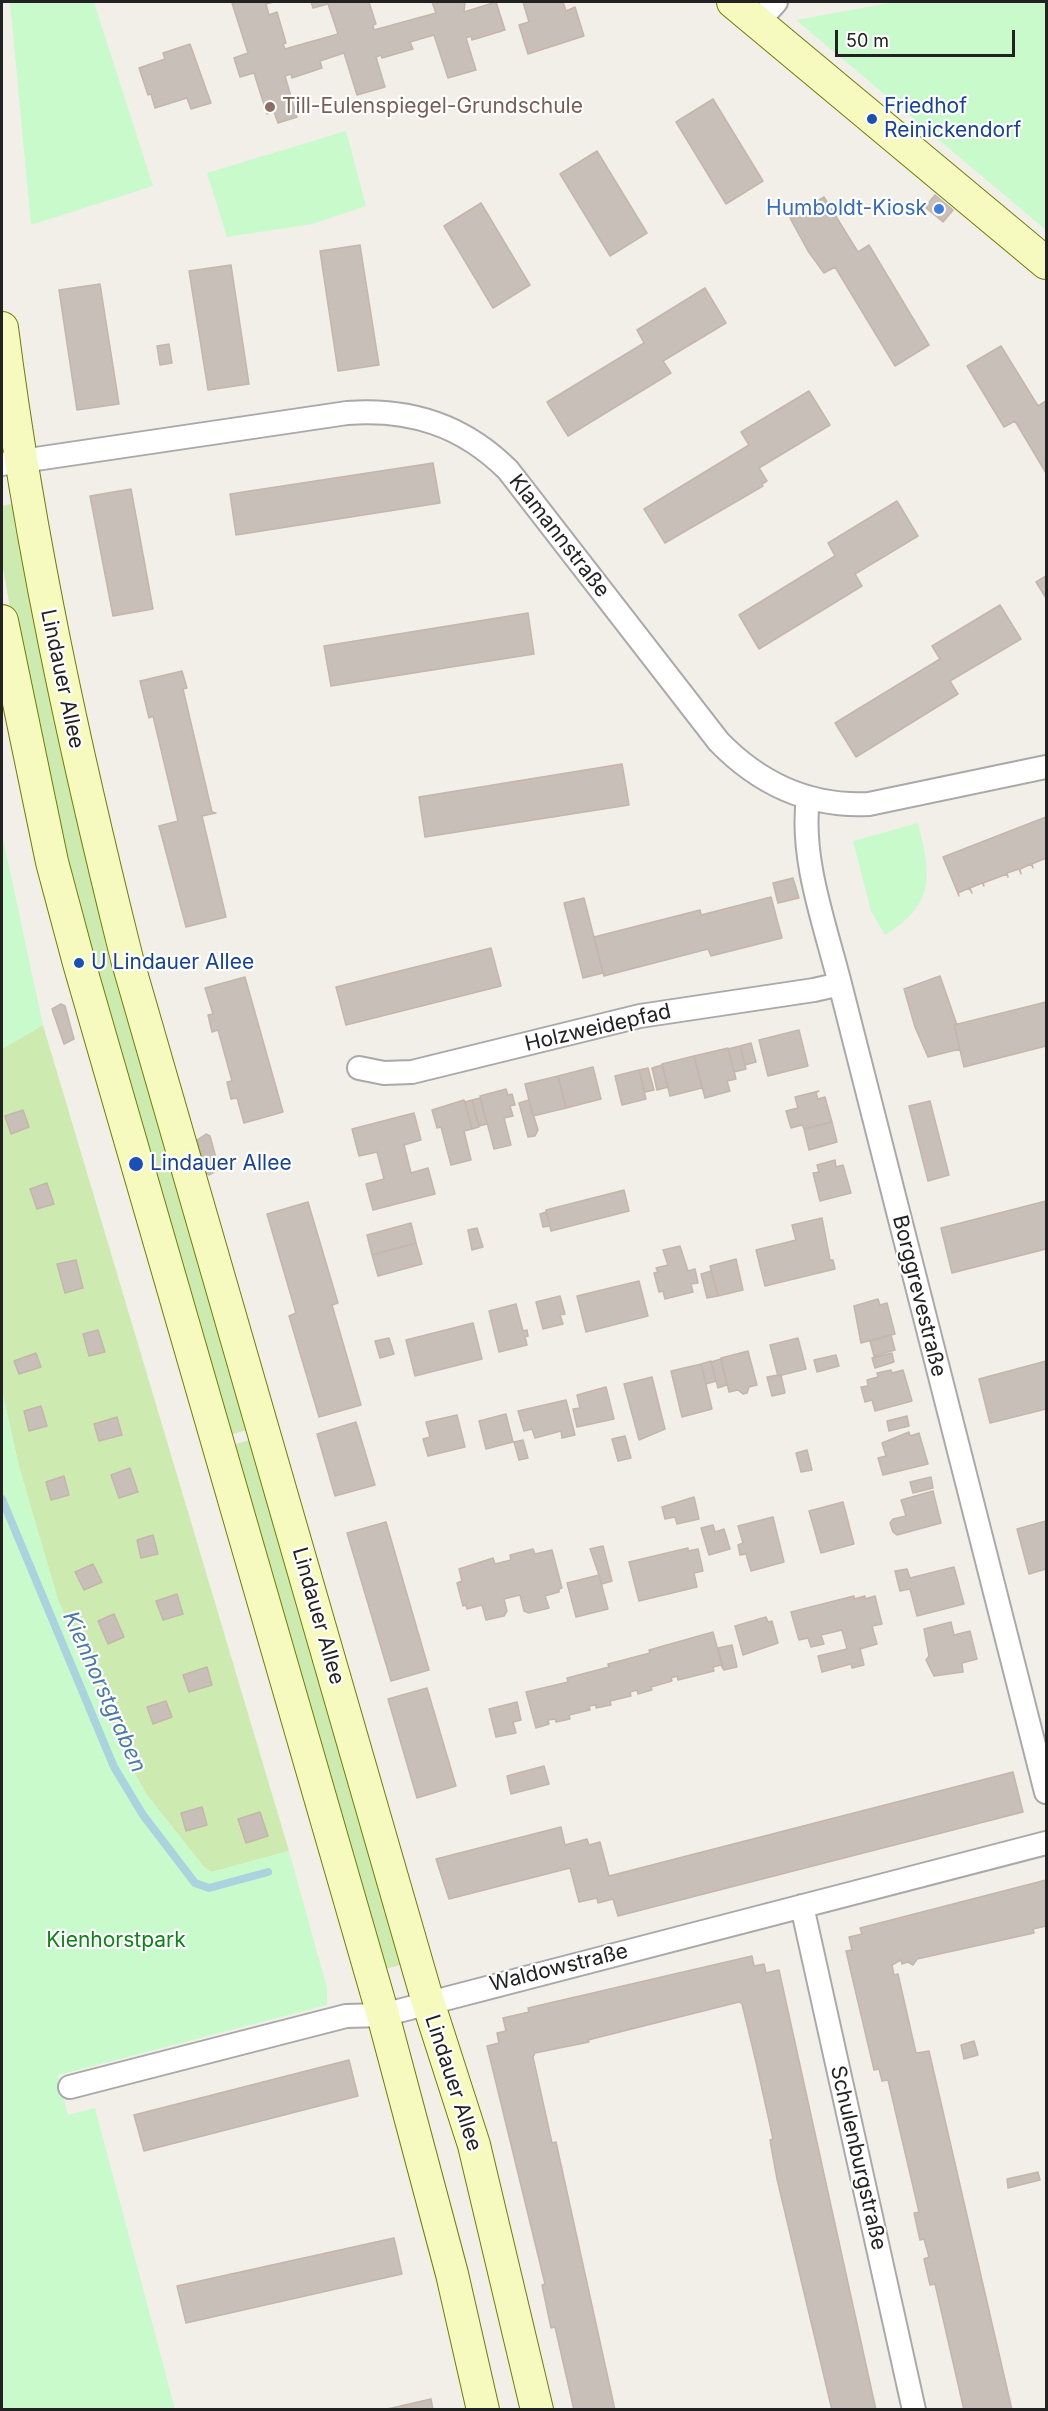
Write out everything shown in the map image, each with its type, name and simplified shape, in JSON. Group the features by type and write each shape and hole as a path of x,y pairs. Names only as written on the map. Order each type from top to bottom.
{"main road":[{"path":"733,2 767,12 1047,263"},
{"name":"Lindauer Allee","path":"2,328 11,463 127,959 428,2002 474,2145 537,2409"},
{"path":"2,621 52,862 79,963 383,2014 453,2274 483,2409"}],"street":[{"name":"Klamannstraße","path":"11,463 347,413 402,413 439,423 479,444 508,470 719,741 737,760 769,782 807,798 845,805 883,803 1047,767"},
{"name":"Borggrevestraße","path":"807,798 804,827 808,854 1047,1792"},
{"name":"Holzweidepfad","path":"359,1068 384,1073 411,1072 648,1014 814,990 840,984"},
{"name":"Waldowstraße","path":"70,2087 346,2016 383,2014 1047,1843"},
{"name":"Schulenburgstraße","path":"802,1905 914,2409"}],"green space":[{"path":"10,2 94,2 153,186 31,225"},
{"path":"895,2 1046,2 1046,230 796,20"},
{"path":"346,131 366,206 312,224 227,237 207,173"},
{"path":"16,503 250,1429 226,1436 116,1061 20,663 2,563 2,506"},
{"path":"918,823 926,858 926,887 914,912 885,935 871,911 853,841"},
{"path":"2,834 43,1025 2,1049"},
{"path":"43,1025 289,1851 212,1872 204,1867 146,1794 133,1770 58,1600 19,1467 2,1391 2,1049"},
{"name":"Kienhorstpark","path":"2,1391 19,1467 58,1600 133,1770 146,1794 204,1867 212,1872 289,1851 327,1988 327,2005 58,2075 68,2115 95,2108 175,2409 2,2409"},
{"path":"253,1439 404,1964 381,1970 229,1446"}],"building":[{"path":"274,2 266,4 269,15 277,12 286,43 283,44 285,49 338,34 328,4 313,8 311,2 369,2 376,24 373,25 374,30 436,13 432,2 465,2 464,12 496,2 505,30 472,40 471,36 466,38 476,70 448,78 434,35 410,42 413,49 382,58 381,55 376,57 385,87 357,95 344,53 320,61 322,68 292,78 291,74 285,76 297,117 278,123 274,112 267,114 254,73 240,77 234,58 248,53 232,3"},
{"path":"523,2 563,2 566,11 575,7 584,36 528,54 519,25 529,22"},
{"path":"190,44 211,103 191,109 187,98 155,108 139,68 165,59 163,53"},
{"path":"713,99 763,181 726,204 676,122"},
{"path":"597,151 647,233 610,256 560,174"},
{"name":"Humboldt-Kiosk","path":"935,195 953,210 943,222 925,207"},
{"path":"824,197 858,252 869,245 929,345 895,366 835,267 824,273 808,251 790,218"},
{"path":"481,203 530,285 493,308 444,226"},
{"path":"360,245 379,365 338,371 320,251"},
{"path":"231,265 249,384 208,390 189,271"},
{"path":"100,284 119,404 77,410 59,290"},
{"path":"705,288 726,323 663,361 671,373 568,436 547,402 644,343 637,330"},
{"path":"169,344 172,363 160,365 157,346"},
{"path":"1001,346 1038,406 1046,401 1046,473 1015,421 1004,427 967,366"},
{"path":"809,391 830,425 759,468 767,481 762,484 763,486 665,543 644,509 749,445 741,432"},
{"path":"433,463 440,503 236,535 230,494"},
{"path":"131,489 153,609 113,616 90,496"},
{"path":"897,501 918,536 855,574 862,586 759,649 739,615 835,556 828,543"},
{"path":"1046,576 1046,598 1036,582"},
{"path":"1000,605 1021,639 950,681 958,694 856,757 835,723 940,659 932,646"},
{"path":"528,613 534,654 331,686 324,646"},
{"path":"182,671 187,688 183,689 212,812 216,813 202,816 226,917 186,927 159,826 178,821 153,716 149,718 140,681"},
{"path":"622,764 629,805 425,837 419,797"},
{"path":"1046,817 1046,858 1032,864 1033,868 1031,864 1020,869 1021,874 1019,869 1007,873 1008,877 1007,874 983,883 984,886 982,883 970,888 972,893 969,888 958,893 959,896 943,857"},
{"path":"793,878 799,898 778,903 773,883"},
{"path":"771,897 782,938 711,956 708,949 604,976 594,937 700,910 701,915"},
{"path":"584,898 603,973 583,978 564,903"},
{"path":"491,948 501,986 346,1025 336,987"},
{"path":"940,976 957,1025 954,1025 960,1049 928,1057 915,1027 904,989"},
{"path":"245,977 283,1112 244,1123 237,1098 231,1099 227,1082 232,1081 218,1030 212,1032 208,1015 213,1014 205,988"},
{"path":"1046,1002 1046,1046 964,1067 954,1025"},
{"path":"61,1004 65,1006 74,1039 64,1044 52,1009"},
{"path":"799,1030 808,1066 768,1076 759,1040"},
{"path":"751,1043 756,1062 745,1065 740,1046"},
{"path":"740,1046 746,1069 734,1072 728,1049"},
{"path":"728,1048 736,1079 727,1081 730,1091 705,1098 694,1056"},
{"path":"694,1056 702,1088 670,1096 662,1064"},
{"path":"662,1065 668,1087 657,1090 652,1068"},
{"path":"593,1067 601,1099 566,1108 558,1076"},
{"path":"648,1068 654,1090 645,1092 639,1070"},
{"path":"639,1070 646,1099 622,1105 615,1076"},
{"path":"558,1076 566,1108 533,1116 525,1084"},
{"path":"506,1089 508,1095 512,1094 515,1105 510,1106 513,1116 504,1118 511,1145 494,1149 480,1096"},
{"path":"819,1091 816,1093 818,1099 825,1097 832,1122 804,1129 802,1125 791,1128 786,1111 798,1108 795,1097"},
{"path":"480,1098 487,1124 479,1126 472,1100"},
{"path":"464,1100 472,1129 464,1131 471,1160 451,1165 441,1127 437,1128 432,1110"},
{"path":"472,1100 479,1127 472,1129 465,1102"},
{"path":"529,1100 538,1130 535,1136 528,1137 519,1103"},
{"path":"930,1101 949,1175 928,1181 909,1106"},
{"path":"23,1110 29,1127 11,1134 5,1116"},
{"path":"414,1113 421,1140 404,1145 411,1173 428,1168 435,1194 373,1210 366,1184 384,1179 377,1152 359,1156 352,1129"},
{"path":"832,1122 837,1142 809,1150 804,1129"},
{"path":"206,1134 210,1136 219,1169 209,1175 206,1173 197,1140"},
{"path":"835,1160 836,1167 843,1165 851,1193 820,1201 813,1173 819,1172 817,1165"},
{"path":"47,1183 54,1204 37,1209 30,1189"},
{"path":"624,1190 629,1211 551,1231 546,1210"},
{"path":"1046,1201 1046,1249 952,1273 941,1228"},
{"path":"308,1202 338,1303 332,1305 361,1405 319,1417 289,1316 296,1313 267,1214"},
{"path":"546,1212 550,1226 543,1227 540,1214"},
{"path":"822,1218 830,1260 833,1260 835,1269 765,1286 756,1250 796,1240 792,1225"},
{"path":"411,1223 416,1243 372,1255 367,1235"},
{"path":"477,1228 483,1247 472,1250 468,1230"},
{"path":"416,1243 422,1264 378,1276 372,1255"},
{"path":"680,1246 688,1271 695,1269 698,1283 691,1284 693,1292 665,1299 663,1291 659,1292 654,1273 658,1272 656,1268 668,1265 663,1250"},
{"path":"736,1259 743,1290 718,1296 710,1266"},
{"path":"76,1260 83,1288 65,1293 57,1264"},
{"path":"711,1271 718,1296 707,1298 701,1274"},
{"path":"639,1281 648,1316 586,1332 577,1296"},
{"path":"560,1296 565,1314 560,1315 563,1324 543,1329 536,1302"},
{"path":"878,1299 880,1305 887,1303 895,1334 861,1343 854,1306"},
{"path":"516,1304 523,1331 527,1330 528,1336 525,1337 527,1345 499,1352 489,1311"},
{"path":"473,1323 482,1359 415,1376 406,1340"},
{"path":"98,1330 105,1352 89,1356 83,1334"},
{"path":"891,1335 895,1350 874,1356 870,1341"},
{"path":"389,1338 394,1354 380,1358 375,1341"},
{"path":"798,1338 806,1369 778,1376 770,1345"},
{"path":"748,1351 757,1385 749,1387 747,1393 743,1394 738,1390 729,1392 721,1358"},
{"path":"36,1353 41,1367 19,1374 14,1361"},
{"path":"892,1353 894,1362 875,1368 872,1358"},
{"path":"836,1355 839,1366 817,1372 814,1360"},
{"path":"721,1359 727,1385 718,1388 711,1362"},
{"path":"711,1361 716,1381 706,1384 701,1364"},
{"path":"1046,1361 1046,1409 990,1423 979,1379"},
{"path":"701,1364 712,1409 682,1417 671,1371"},
{"path":"891,1370 892,1373 903,1370 912,1401 875,1411 872,1400 865,1402 861,1387 868,1386 867,1380 878,1377 877,1373"},
{"path":"781,1375 785,1393 772,1396 767,1377"},
{"path":"652,1377 665,1429 639,1440 624,1384"},
{"path":"606,1387 614,1419 577,1427 573,1409 580,1408 577,1395"},
{"path":"566,1400 575,1435 562,1438 561,1431 535,1438 532,1429 524,1431 518,1411"},
{"path":"41,1406 47,1426 29,1431 24,1411"},
{"path":"506,1414 513,1442 486,1449 479,1421"},
{"path":"457,1415 465,1447 428,1456 423,1439 430,1437 426,1422"},
{"path":"907,1416 909,1426 889,1431 887,1421"},
{"path":"117,1417 122,1435 99,1441 94,1424"},
{"path":"356,1422 375,1485 335,1496 317,1434"},
{"path":"909,1432 910,1436 919,1433 928,1464 883,1475 878,1458 886,1456 882,1443"},
{"path":"625,1436 631,1458 618,1461 612,1439"},
{"path":"523,1440 528,1458 519,1460 514,1442"},
{"path":"807,1450 812,1470 801,1472 796,1453"},
{"path":"130,1468 138,1492 119,1498 111,1475"},
{"path":"64,1476 69,1495 51,1500 46,1482"},
{"path":"931,1477 933,1488 913,1493 910,1482"},
{"path":"933,1491 941,1523 897,1535 893,1532 890,1523 893,1519 906,1516 901,1500"},
{"path":"694,1497 699,1519 677,1524 675,1517 665,1519 662,1507"},
{"path":"843,1502 854,1544 821,1553 809,1511"},
{"path":"773,1517 784,1562 751,1571 746,1554 740,1555 738,1545 743,1543 738,1526"},
{"path":"1046,1521 1046,1569 1029,1574 1017,1529"},
{"path":"386,1522 429,1670 391,1681 347,1533"},
{"path":"713,1525 715,1532 724,1529 730,1549 709,1555 701,1528"},
{"path":"153,1535 158,1554 141,1558 137,1540"},
{"path":"603,1546 612,1581 602,1584 590,1549"},
{"path":"688,1548 688,1551 698,1549 703,1571 694,1573 697,1587 639,1601 629,1562"},
{"path":"533,1549 535,1554 552,1550 562,1588 559,1592 545,1596 549,1608 529,1613 524,1611 520,1595 504,1599 507,1611 504,1616 486,1620 482,1605 467,1609 466,1605 463,1606 457,1583 462,1581 459,1569 493,1558 495,1564 511,1560 510,1555"},
{"path":"93,1564 102,1582 84,1590 75,1572"},
{"path":"954,1567 964,1604 917,1616 910,1589 900,1591 895,1571 907,1569 910,1578"},
{"path":"599,1575 608,1609 576,1617 567,1583"},
{"path":"177,1594 183,1614 163,1620 156,1601"},
{"path":"854,1596 854,1599 865,1596 865,1599 875,1596 882,1624 872,1626 877,1644 860,1649 864,1665 852,1668 851,1664 822,1672 818,1656 847,1649 842,1630 821,1635 824,1644 811,1647 808,1638 799,1640 791,1612"},
{"path":"114,1614 124,1637 108,1644 98,1621"},
{"path":"766,1617 768,1622 772,1621 778,1643 743,1655 735,1626"},
{"path":"951,1622 954,1635 970,1631 977,1659 962,1663 963,1672 934,1676 926,1660 929,1656 924,1629"},
{"path":"713,1632 723,1669 721,1665 713,1667 714,1671 678,1680 677,1676 671,1678 672,1681 651,1687 652,1690 638,1694 637,1690 630,1692 631,1696 610,1701 611,1705 596,1708 596,1705 589,1706 590,1710 569,1715 570,1719 556,1722 555,1719 548,1720 549,1724 536,1728 526,1692 568,1682 567,1678 609,1667 608,1664 650,1653 649,1650"},
{"path":"732,1645 737,1667 724,1670 718,1648"},
{"path":"207,1667 212,1685 189,1692 183,1675"},
{"path":"427,1688 456,1786 417,1798 388,1699"},
{"path":"166,1701 172,1717 153,1724 147,1707"},
{"path":"517,1702 521,1720 513,1722 516,1733 496,1737 489,1709"},
{"path":"544,1766 549,1784 511,1794 507,1776"},
{"path":"1013,1772 1023,1812 618,1916 613,1899 598,1903 597,1898 579,1902 570,1868 449,1899 436,1859 561,1827 565,1845 587,1839 589,1845 600,1842 609,1876"},
{"path":"202,1807 207,1825 186,1831 181,1813"},
{"path":"260,1812 268,1836 246,1843 238,1819"},
{"path":"1046,1880 1046,1926 1033,1929 1034,1933 917,1959 913,1965 908,1962 902,1964 901,1960 892,1965 894,1975 898,1974 916,2053 929,2051 1012,2410 964,2410 935,2284 930,2285 924,2259 929,2257 924,2239 920,2240 914,2213 919,2212 888,2080 882,2081 879,2069 874,2070 846,1951 852,1950 849,1937 862,1934 860,1928"},
{"path":"752,1956 754,1966 764,1964 766,1973 779,1970 876,2410 832,2410 777,2179 770,2140 773,2139 756,2062 742,2004 739,2002 588,2040 589,2042 535,2053 533,2057 552,2143 556,2142 615,2410 574,2410 555,2327 551,2328 542,2285 545,2284 487,2046 499,2043 497,2033 506,2031 503,2018 529,2012 528,2008"},
{"path":"974,2041 978,2055 964,2059 961,2045"},
{"path":"349,2060 358,2096 144,2151 134,2115"},
{"path":"1038,2172 1040,2180 1008,2188 1007,2179"},
{"path":"394,2238 402,2274 186,2323 177,2286"},
{"path":"431,2399 433,2410 383,2410"}],"waterway":[{"name":"Kienhorstgraben","path":"2,1499 114,1767 143,1815 195,1883 209,1888 268,1872"}],"place":[{"name":"Till-Eulenspiegel-Grundschule","path":"270,107"},
{"name":"Friedhof Reinickendorf","path":"872,119"},
{"name":"Humboldt-Kiosk","path":"939,209"},
{"name":"U Lindauer Allee","path":"79,963"},
{"name":"Lindauer Allee","path":"136,1164"}]}
